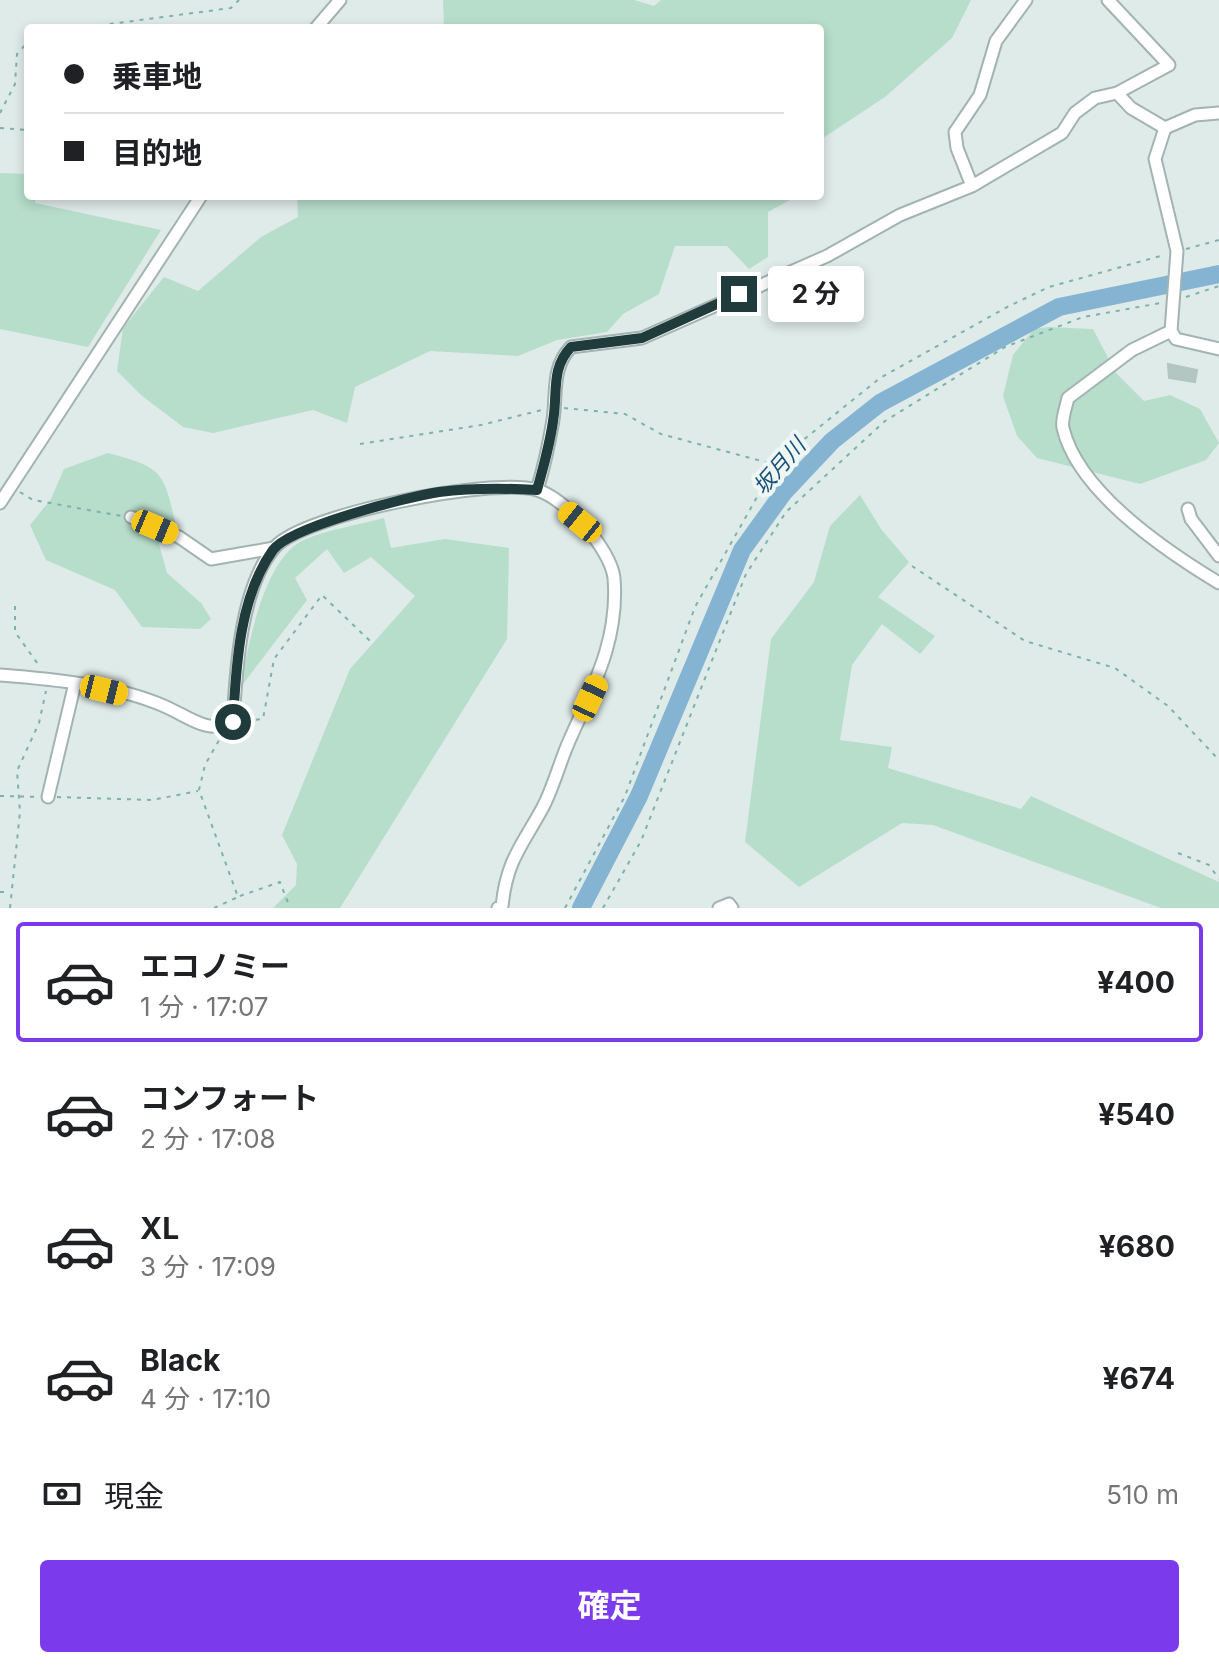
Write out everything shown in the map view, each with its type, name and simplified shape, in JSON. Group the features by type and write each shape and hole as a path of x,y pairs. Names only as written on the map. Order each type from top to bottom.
{"street":[{"path":"319,24 340,0"},
{"path":"972,186 957,148 955,132 980,95 996,41 1026,0"},
{"path":"537,490 554,407 556,375 560,362 571,347 642,338 827,256 900,215 972,186 1062,133 1075,113 1095,98 1117,93 1169,65 1108,0"},
{"path":"1117,93 1131,108 1165,128"},
{"path":"1218,110 1195,115 1165,128 1155,159 1177,251 1171,331 1176,339 1219,349"},
{"path":"0,503 198,200"},
{"path":"1171,331 1132,350 1068,398 1062,425 1076,461 1115,505 1150,535 1219,583"},
{"path":"0,675 75,683 163,705 210,728 228,724 237,662 259,572 274,548 284,539 324,523 436,493 479,488 537,490 580,522 606,553 614,574 615,611 610,646 599,677 544,805 507,868 502,906 498,908"},
{"path":"1188,509 1191,519 1219,556"},
{"path":"131,517 179,537 211,559 274,548"},
{"path":"48,797 75,683"},
{"path":"719,908 729,904 732,908"}],"path":[{"path":"110,24 231,8 239,0"},
{"path":"0,113 15,84 17,54 24,46"},
{"path":"0,128 24,130"},
{"path":"565,908 625,796 695,607 761,490 802,441 880,378 1009,306 1049,287 1219,240"},
{"path":"603,908 641,841 746,574 786,512 885,421 1005,347 1083,317 1150,302 1171,303 1219,286"},
{"path":"360,444 481,425 554,407 625,414 661,434 781,467"},
{"path":"11,486 33,500 131,517"},
{"path":"912,566 1025,641 1115,668 1168,706 1219,760"},
{"path":"238,897 199,790 205,765 228,724 263,719 274,659 322,595 370,641"},
{"path":"10,908 19,796 17,771 39,723 48,679 15,632 15,606"},
{"path":"88,799 152,800 199,790"},
{"path":"0,796 19,796"},
{"path":"1178,853 1209,865 1219,879"},
{"path":"214,908 280,882 290,908"},
{"path":"0,892 11,892"}],"green space":[{"path":"443,0 634,0 654,6 661,0 971,0 952,38 885,97 824,137 824,24 444,24"},
{"path":"0,173 24,174 24,200 35,200 35,203 161,230 88,347 0,329"},
{"path":"297,200 790,200 768,212 768,257 749,269 727,246 675,246 659,294 623,314 607,332 557,340 518,356 430,351 355,387 347,423 313,410 213,433 183,427 141,395 117,371 123,328 164,277 198,291 261,237 298,217"},
{"path":"1034,329 1093,329 1116,373 1144,401 1170,395 1200,409 1219,443 1206,460 1140,484 1037,458 1017,436 1003,396 1013,355"},
{"path":"108,453 149,467 163,481 175,522 159,544 167,573 201,603 211,619 200,629 142,627 115,590 46,560 30,525 51,499 64,469"},
{"path":"860,495 881,529 909,562 878,597 935,636 920,654 882,624 852,665 840,740 892,747 888,768 1021,809 1031,796 1219,882 1219,908 1161,908 933,825 902,823 799,887 745,842 771,639 814,582 830,526"},
{"path":"384,518 391,548 445,539 509,548 507,639 340,908 273,908 296,885 297,864 282,835 350,669 415,596 371,557 344,573 327,549 295,578 307,600 240,688 253,628 268,583 291,549 315,536"}],"building":[{"path":"1168,364 1197,370 1195,382 1169,378"}],"waterway":[{"name":"坂月川","path":"581,908 639,796 742,550 784,492 832,441 880,403 1059,307 1219,274"}],"route":[{"path":"233,722 237,662 252,596 259,572 274,548 284,539 324,523 436,493 479,488 537,490 554,415 556,375 560,362 571,347 591,342 642,338 739,294"}]}
